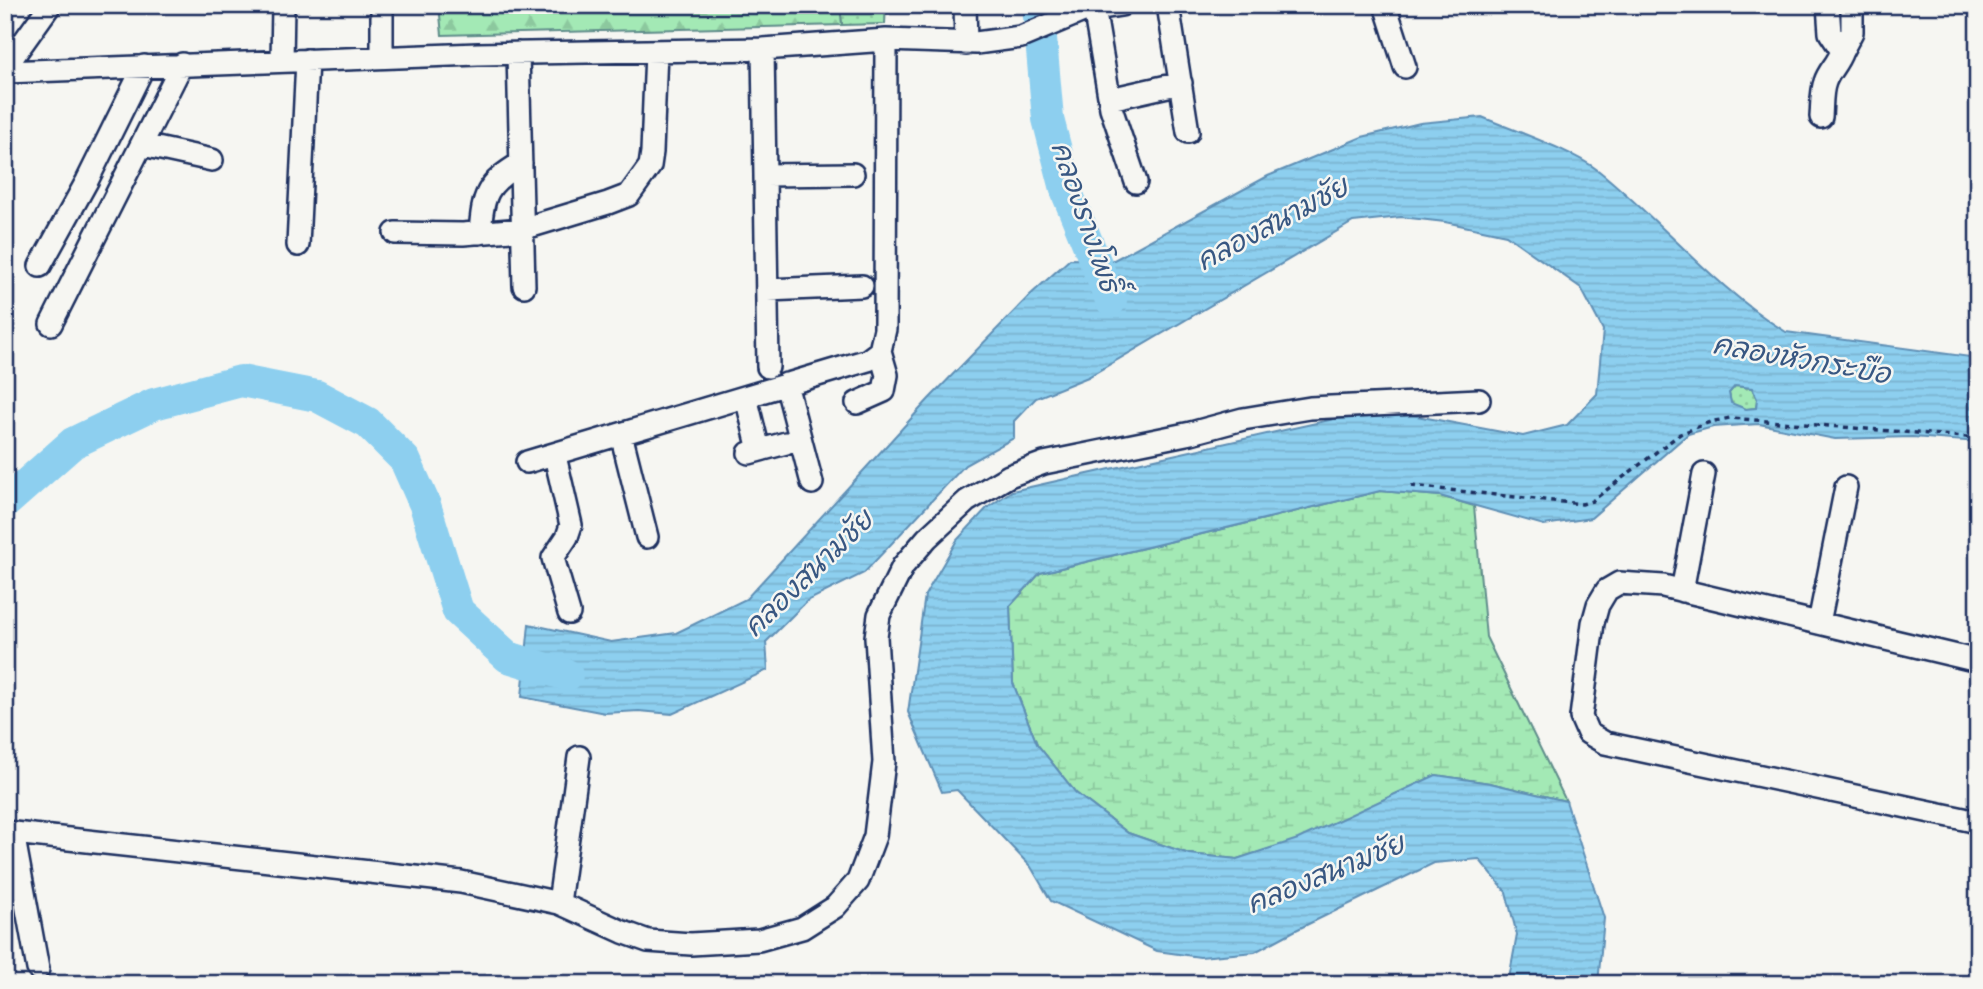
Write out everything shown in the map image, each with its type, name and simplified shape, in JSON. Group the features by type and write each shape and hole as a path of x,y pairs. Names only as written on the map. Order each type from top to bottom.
{"street":[{"path":"5,70 50,5"},
{"path":"282,61 283,5"},
{"path":"382,5 382,57"},
{"path":"965,5 966,44"},
{"path":"5,70 518,53 763,49 886,40 966,44 1021,37 1094,8 1121,5"},
{"path":"1168,5 1188,132"},
{"path":"1385,5 1405,67"},
{"path":"1828,5 1830,33 1842,51"},
{"path":"1821,117 1824,84 1830,72 1837,66 1852,32 1852,5"},
{"path":"1094,8 1110,99 1136,182"},
{"path":"857,403 884,391 887,375 880,351 885,329 886,40"},
{"path":"763,49 768,367"},
{"path":"395,233 480,233 522,229 629,195 650,166 656,51"},
{"path":"518,53 524,286"},
{"path":"298,245 307,60"},
{"path":"51,324 183,64"},
{"path":"40,266 87,181 144,66"},
{"path":"1110,99 1181,83"},
{"path":"143,145 212,160"},
{"path":"480,233 484,196 494,183 521,163"},
{"path":"765,175 853,174"},
{"path":"767,290 862,286"},
{"path":"527,462 555,456 868,360 880,351"},
{"path":"786,384 812,483"},
{"path":"746,397 754,451 786,443"},
{"path":"38,969 9,833 433,877 559,903 648,941 691,944 759,940 802,928 835,907 858,881 875,836 884,762 876,637 879,615 903,566 927,538 967,500 1009,477 1044,463 1295,409 1479,400"},
{"path":"621,434 647,537"},
{"path":"555,456 571,525 567,537 553,558 569,613"},
{"path":"1682,591 1704,474"},
{"path":"1819,623 1846,487"},
{"path":"1978,660 1663,586 1619,583 1607,590 1593,623 1581,717 1588,733 1605,743 1978,822"},
{"path":"559,903 579,757"}],"path":[{"path":"1411,486 1581,503 1592,501 1680,434 1710,422 1730,418 1978,438"}],"green space":[{"path":"439,5 840,5 842,25 442,35"},
{"path":"840,5 886,5 885,24 842,25"},
{"path":"1735,386 1752,388 1757,399 1756,408 1746,409 1731,404 1729,393"},
{"path":"1380,491 1440,496 1474,506 1486,637 1566,801 1490,783 1436,775 1298,840 1237,859 1189,854 1128,833 1076,793 1037,744 1013,683 1010,606 1040,573"}],"water":[{"name":"คลองหัวกระบือ","path":"1482,117 1559,148 1588,163 1736,296 1786,332 1978,358 1978,442 1912,437 1835,439 1759,424 1713,427 1688,434 1591,518 1544,525 1440,496 1380,491 1040,573 1010,606 1013,683 1037,744 1076,793 1128,833 1189,854 1237,859 1298,839 1436,775 1490,783 1566,801 1604,918 1598,984 1508,984 1517,935 1506,892 1479,859 1434,863 1255,952 1200,957 1157,951 1051,901 1031,867 957,790 942,792 908,712 925,595 957,540 987,508 1012,491 1334,419 1406,414 1523,436 1567,425 1597,394 1603,330 1581,288 1506,235 1445,222 1401,217 1353,222 1088,377 1036,398 1014,421 1014,438 965,465 864,573 807,601 766,642 768,670 672,714 639,711 605,713 522,697 529,624 611,642 676,633 746,599 929,399 1030,295 1070,259 1114,260 1268,176 1362,137 1420,123","holes":["1735,386 1752,388 1757,399 1756,408 1746,409 1731,403 1729,393"]}],"waterway":[{"name":"คลองรางโพธิ์","path":"1038,5 1048,119 1067,193 1111,300"},
{"name":"คลองสนามชัย","path":"5,503 73,443 154,404 241,381 317,396 368,423 405,460 425,505 458,611 508,657 567,675"}]}
